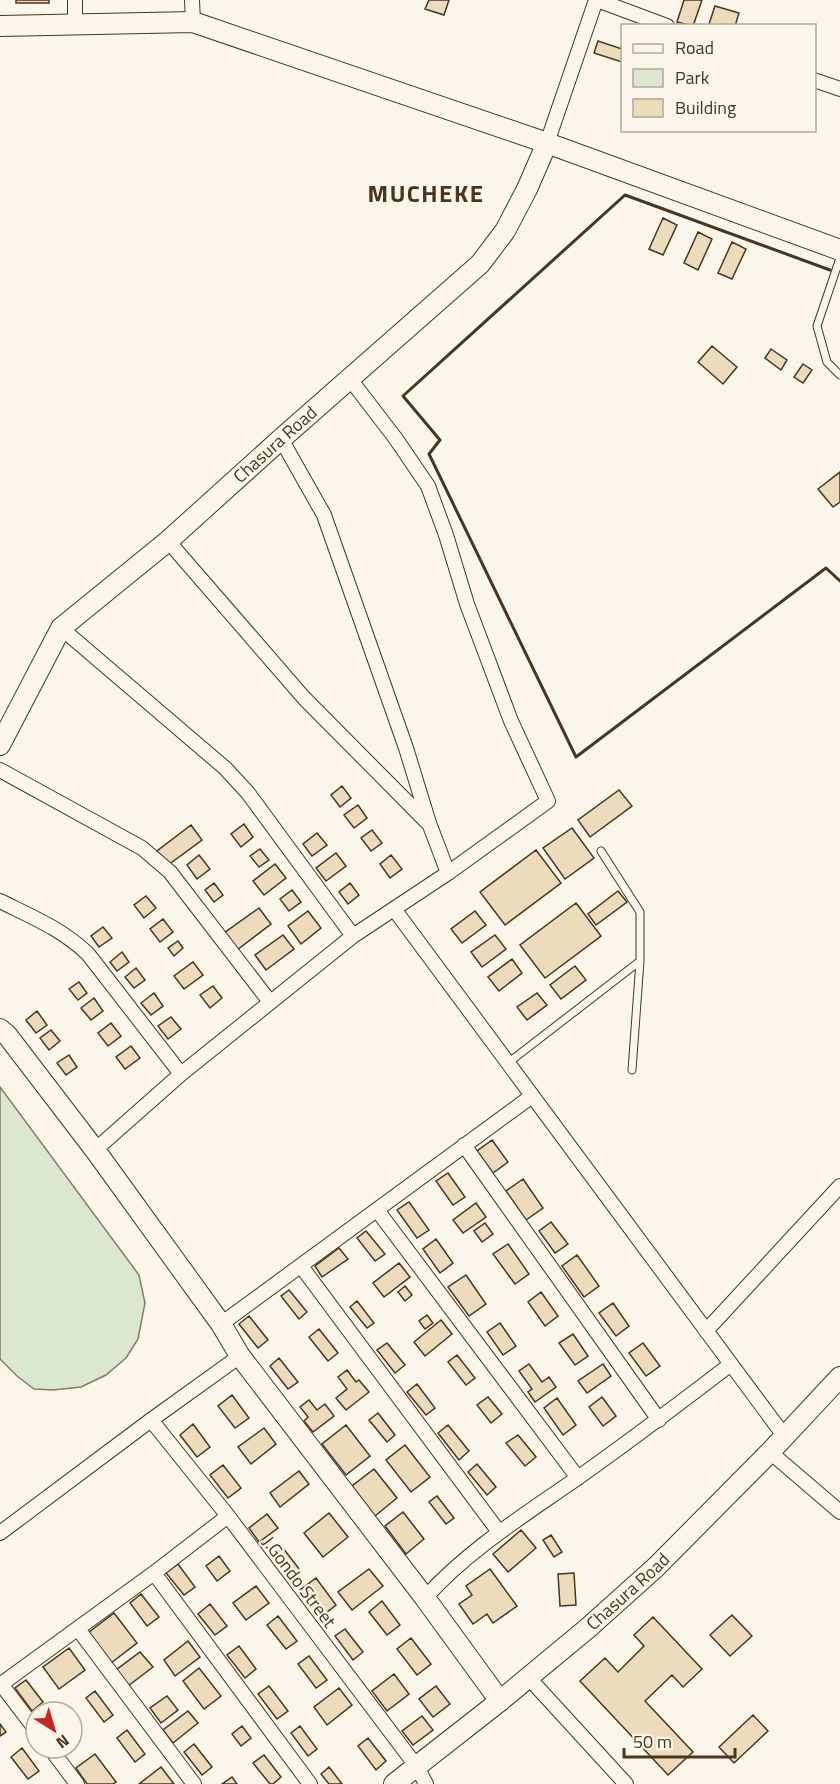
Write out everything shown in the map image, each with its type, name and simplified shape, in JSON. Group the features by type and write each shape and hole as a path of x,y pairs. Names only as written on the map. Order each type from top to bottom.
{"street":[{"path":"75,0 75,24"},
{"path":"192,0 193,22"},
{"path":"547,143 597,0 662,24"},
{"path":"0,26 193,22 547,143 840,250"},
{"path":"816,81 840,89"},
{"name":"Chasura Road","path":"0,745 61,628 168,541 480,264 505,231 547,143"},
{"path":"95,1150 181,1074 353,936 448,873 548,801 511,721 467,604 428,486 396,439 350,379"},
{"path":"281,439 324,515 448,873"},
{"path":"168,541 304,698 429,823"},
{"path":"61,628 225,768 248,793 353,936"},
{"path":"0,770 142,848 159,861 170,872 270,1002"},
{"path":"0,901 57,929 74,940 88,954 181,1074"},
{"path":"394,909 785,1437"},
{"path":"0,1029 7,1035 95,1150 221,1324 240,1356 425,1598 500,1701"},
{"path":"221,1324 532,1096"},
{"path":"464,1145 659,1420"},
{"path":"706,1331 840,1186"},
{"path":"377,1210 578,1478"},
{"path":"301,1266 499,1532"},
{"path":"0,1533 240,1356"},
{"path":"425,1598 454,1569 499,1532 659,1420 731,1364"},
{"name":"Chasura Road","path":"394,1784 421,1775 500,1701 588,1628 656,1567 785,1437 840,1377"},
{"name":"J.Gondo Street","path":"151,1420 228,1516 421,1775"},
{"path":"770,1452 840,1512"},
{"path":"24,1714 1,1684 228,1516"},
{"path":"154,1573 310,1784"},
{"path":"78,1629 194,1784"},
{"path":"528,1677 622,1783"},
{"path":"59,1760 77,1784"}],"lane":[{"path":"840,258 817,326 826,362 840,375"},
{"path":"601,851 639,912 640,961 632,1070"},
{"path":"508,1062 640,961"}],"green space":[{"path":"0,1087 139,1275 145,1303 138,1339 126,1358 106,1375 81,1387 53,1390 34,1389 0,1359"}],"building":[{"path":"16,0 49,0 49,3 16,3"},
{"path":"429,0 449,0 444,15 425,9"},
{"path":"684,0 702,0 694,24 677,22"},
{"path":"715,6 739,13 736,24 709,24"},
{"path":"598,41 621,49 621,62 594,53"},
{"path":"663,218 677,225 663,255 649,249"},
{"path":"698,232 712,239 698,270 684,263"},
{"path":"732,242 746,249 732,279 718,273"},
{"path":"712,346 737,367 723,384 698,362"},
{"path":"771,349 787,360 781,370 765,358"},
{"path":"803,364 812,370 803,383 794,377"},
{"path":"840,472 840,502 833,507 818,489"},
{"path":"342,786 351,798 340,807 331,795"},
{"path":"619,790 632,806 590,837 578,820"},
{"path":"358,805 367,818 354,828 344,815"},
{"path":"244,824 253,837 241,847 231,834"},
{"path":"191,825 202,840 168,865 157,851"},
{"path":"572,828 594,858 565,879 543,848"},
{"path":"372,830 382,843 371,851 361,838"},
{"path":"317,833 327,845 312,856 303,844"},
{"path":"260,849 269,860 259,867 250,856"},
{"path":"536,850 561,883 505,925 480,892"},
{"path":"336,853 346,866 326,881 316,868"},
{"path":"199,855 210,869 197,879 187,865"},
{"path":"391,855 402,869 390,878 380,864"},
{"path":"275,864 286,878 264,895 253,881"},
{"path":"214,883 223,895 214,902 205,890"},
{"path":"350,883 359,895 348,904 339,892"},
{"path":"292,890 301,902 289,911 280,899"},
{"path":"618,891 627,902 596,925 588,914"},
{"path":"146,896 156,908 144,918 134,905"},
{"path":"576,903 601,936 545,978 520,945"},
{"path":"259,908 271,924 237,950 224,933"},
{"path":"308,911 321,928 301,944 288,926"},
{"path":"475,911 486,925 462,943 451,929"},
{"path":"163,919 173,932 160,942 150,929"},
{"path":"103,927 112,938 99,947 91,936"},
{"path":"283,935 294,949 266,970 255,955"},
{"path":"495,935 506,949 482,967 471,952"},
{"path":"178,941 183,948 174,956 168,948"},
{"path":"122,952 129,962 117,971 110,962"},
{"path":"512,959 522,973 499,991 488,977"},
{"path":"193,962 203,975 184,989 174,976"},
{"path":"575,966 586,980 561,999 550,985"},
{"path":"136,968 145,980 134,988 125,977"},
{"path":"79,982 87,993 78,1000 69,989"},
{"path":"213,986 222,998 210,1008 200,995"},
{"path":"154,993 163,1006 151,1015 141,1003"},
{"path":"537,993 547,1005 527,1020 517,1007"},
{"path":"94,998 103,1011 91,1020 81,1008"},
{"path":"37,1011 47,1025 36,1033 26,1020"},
{"path":"171,1017 181,1029 168,1039 158,1026"},
{"path":"111,1023 121,1036 108,1046 98,1033"},
{"path":"51,1030 60,1041 49,1050 40,1038"},
{"path":"131,1046 140,1058 125,1069 116,1057"},
{"path":"69,1055 77,1067 66,1075 57,1063"},
{"path":"492,1140 508,1162 493,1173 477,1151"},
{"path":"448,1173 465,1197 453,1205 436,1181"},
{"path":"523,1179 543,1208 526,1220 506,1191"},
{"path":"409,1202 429,1230 417,1238 397,1210"},
{"path":"476,1203 486,1217 463,1233 453,1220"},
{"path":"551,1222 568,1244 555,1253 539,1231"},
{"path":"485,1223 493,1234 482,1242 474,1231"},
{"path":"366,1231 385,1254 375,1261 357,1238"},
{"path":"436,1239 453,1263 440,1273 423,1249"},
{"path":"508,1244 529,1274 515,1284 493,1254"},
{"path":"339,1248 348,1259 322,1277 315,1266"},
{"path":"577,1255 599,1286 584,1297 562,1266"},
{"path":"399,1263 410,1277 384,1297 373,1283"},
{"path":"466,1275 486,1304 469,1316 448,1287"},
{"path":"405,1286 412,1295 405,1301 398,1292"},
{"path":"289,1290 307,1312 299,1319 281,1296"},
{"path":"541,1292 558,1316 545,1326 528,1302"},
{"path":"357,1301 374,1323 367,1328 350,1307"},
{"path":"613,1303 629,1326 616,1336 599,1313"},
{"path":"427,1315 433,1323 425,1329 419,1321"},
{"path":"249,1316 268,1340 258,1348 239,1324"},
{"path":"441,1320 452,1334 425,1356 414,1342"},
{"path":"500,1323 516,1346 503,1355 487,1332"},
{"path":"319,1329 338,1353 328,1361 309,1337"},
{"path":"573,1334 588,1356 575,1365 559,1343"},
{"path":"387,1343 405,1365 395,1373 377,1350"},
{"path":"643,1343 660,1366 646,1376 629,1353"},
{"path":"457,1355 475,1378 466,1385 448,1362"},
{"path":"279,1358 298,1382 288,1389 270,1366"},
{"path":"529,1364 542,1382 549,1377 556,1387 535,1402 528,1392 532,1389 519,1371"},
{"path":"603,1364 611,1376 587,1393 578,1381"},
{"path":"347,1370 356,1382 359,1380 369,1392 346,1410 336,1398 347,1389 338,1377"},
{"path":"417,1384 435,1408 426,1415 407,1392"},
{"path":"232,1395 249,1418 235,1428 218,1406"},
{"path":"488,1397 502,1414 491,1423 477,1405"},
{"path":"602,1397 616,1416 603,1426 589,1407"},
{"path":"557,1398 576,1425 563,1435 544,1408"},
{"path":"309,1400 317,1410 325,1404 334,1416 313,1432 304,1421 308,1417 300,1407"},
{"path":"378,1413 395,1435 387,1442 369,1420"},
{"path":"193,1424 210,1447 197,1457 180,1435"},
{"path":"346,1425 370,1456 346,1475 322,1444"},
{"path":"448,1425 469,1451 459,1460 438,1433"},
{"path":"264,1428 276,1444 251,1464 238,1447"},
{"path":"518,1435 536,1457 525,1466 506,1443"},
{"path":"405,1445 430,1477 411,1492 386,1460"},
{"path":"477,1464 496,1487 487,1495 468,1472"},
{"path":"223,1465 241,1488 228,1498 210,1475"},
{"path":"374,1469 397,1498 375,1516 352,1486"},
{"path":"299,1471 309,1484 280,1507 270,1493"},
{"path":"437,1496 454,1518 446,1524 429,1502"},
{"path":"403,1512 424,1539 406,1554 385,1526"},
{"path":"329,1513 348,1537 323,1557 304,1533"},
{"path":"267,1514 278,1528 259,1542 249,1528"},
{"path":"521,1530 536,1548 508,1572 493,1554"},
{"path":"551,1535 562,1552 554,1557 543,1540"},
{"path":"283,1548 300,1570 290,1578 273,1555"},
{"path":"219,1556 230,1571 217,1581 206,1566"},
{"path":"178,1564 195,1587 184,1595 166,1573"},
{"path":"369,1569 383,1586 352,1610 338,1592"},
{"path":"490,1569 517,1606 493,1623 487,1614 473,1624 459,1604 472,1595 466,1586"},
{"path":"574,1573 576,1605 560,1606 558,1574"},
{"path":"316,1578 336,1605 321,1617 300,1590"},
{"path":"256,1586 269,1603 246,1620 233,1603"},
{"path":"141,1594 159,1617 147,1626 130,1603"},
{"path":"382,1601 400,1625 387,1635 369,1612"},
{"path":"210,1604 227,1626 215,1635 198,1614"},
{"path":"114,1613 137,1643 111,1663 88,1633"},
{"path":"732,1615 752,1636 730,1656 710,1635"},
{"path":"278,1616 297,1641 286,1649 267,1625"},
{"path":"653,1617 702,1669 683,1687 672,1675 645,1701 693,1752 668,1775 580,1681 605,1658 618,1672 644,1646 634,1635"},
{"path":"345,1629 363,1652 353,1660 335,1636"},
{"path":"411,1638 431,1664 417,1675 397,1649"},
{"path":"188,1641 200,1657 175,1676 164,1660"},
{"path":"239,1646 256,1669 245,1678 227,1655"},
{"path":"69,1648 85,1670 59,1689 43,1667"},
{"path":"140,1652 153,1667 128,1686 116,1670"},
{"path":"309,1656 327,1680 316,1688 298,1664"},
{"path":"199,1668 221,1696 204,1709 183,1681"},
{"path":"394,1674 409,1694 387,1711 372,1691"},
{"path":"26,1680 41,1700 24,1700 15,1688"},
{"path":"269,1686 288,1711 277,1719 258,1694"},
{"path":"436,1686 450,1704 433,1717 419,1699"},
{"path":"339,1688 352,1705 327,1725 314,1707"},
{"path":"95,1691 113,1715 104,1722 86,1698"},
{"path":"167,1696 178,1710 161,1723 150,1708"},
{"path":"188,1711 198,1723 173,1743 163,1730"},
{"path":"753,1715 768,1731 734,1763 719,1747"},
{"path":"422,1716 433,1730 413,1745 402,1731"},
{"path":"0,1724 6,1732 0,1736"},
{"path":"242,1726 251,1738 241,1746 232,1734"},
{"path":"300,1726 317,1749 308,1756 291,1733"},
{"path":"127,1730 145,1754 135,1762 117,1738"},
{"path":"368,1738 386,1761 376,1770 358,1746"},
{"path":"194,1744 212,1767 202,1775 184,1752"},
{"path":"22,1748 24,1760 31,1760 39,1771 28,1779 11,1757"},
{"path":"95,1754 116,1782 87,1784 76,1768"},
{"path":"264,1755 281,1777 273,1784 270,1784 253,1763"},
{"path":"161,1767 174,1784 139,1784"},
{"path":"329,1767 342,1784 329,1784 321,1774"},
{"path":"232,1777 237,1784 222,1784"}],"wall":[{"path":"830,270 625,195 403,396 440,440 429,454 576,757 826,568 840,581"}],"district":[{"name":"MUCHEKE","path":"426,194"}]}
